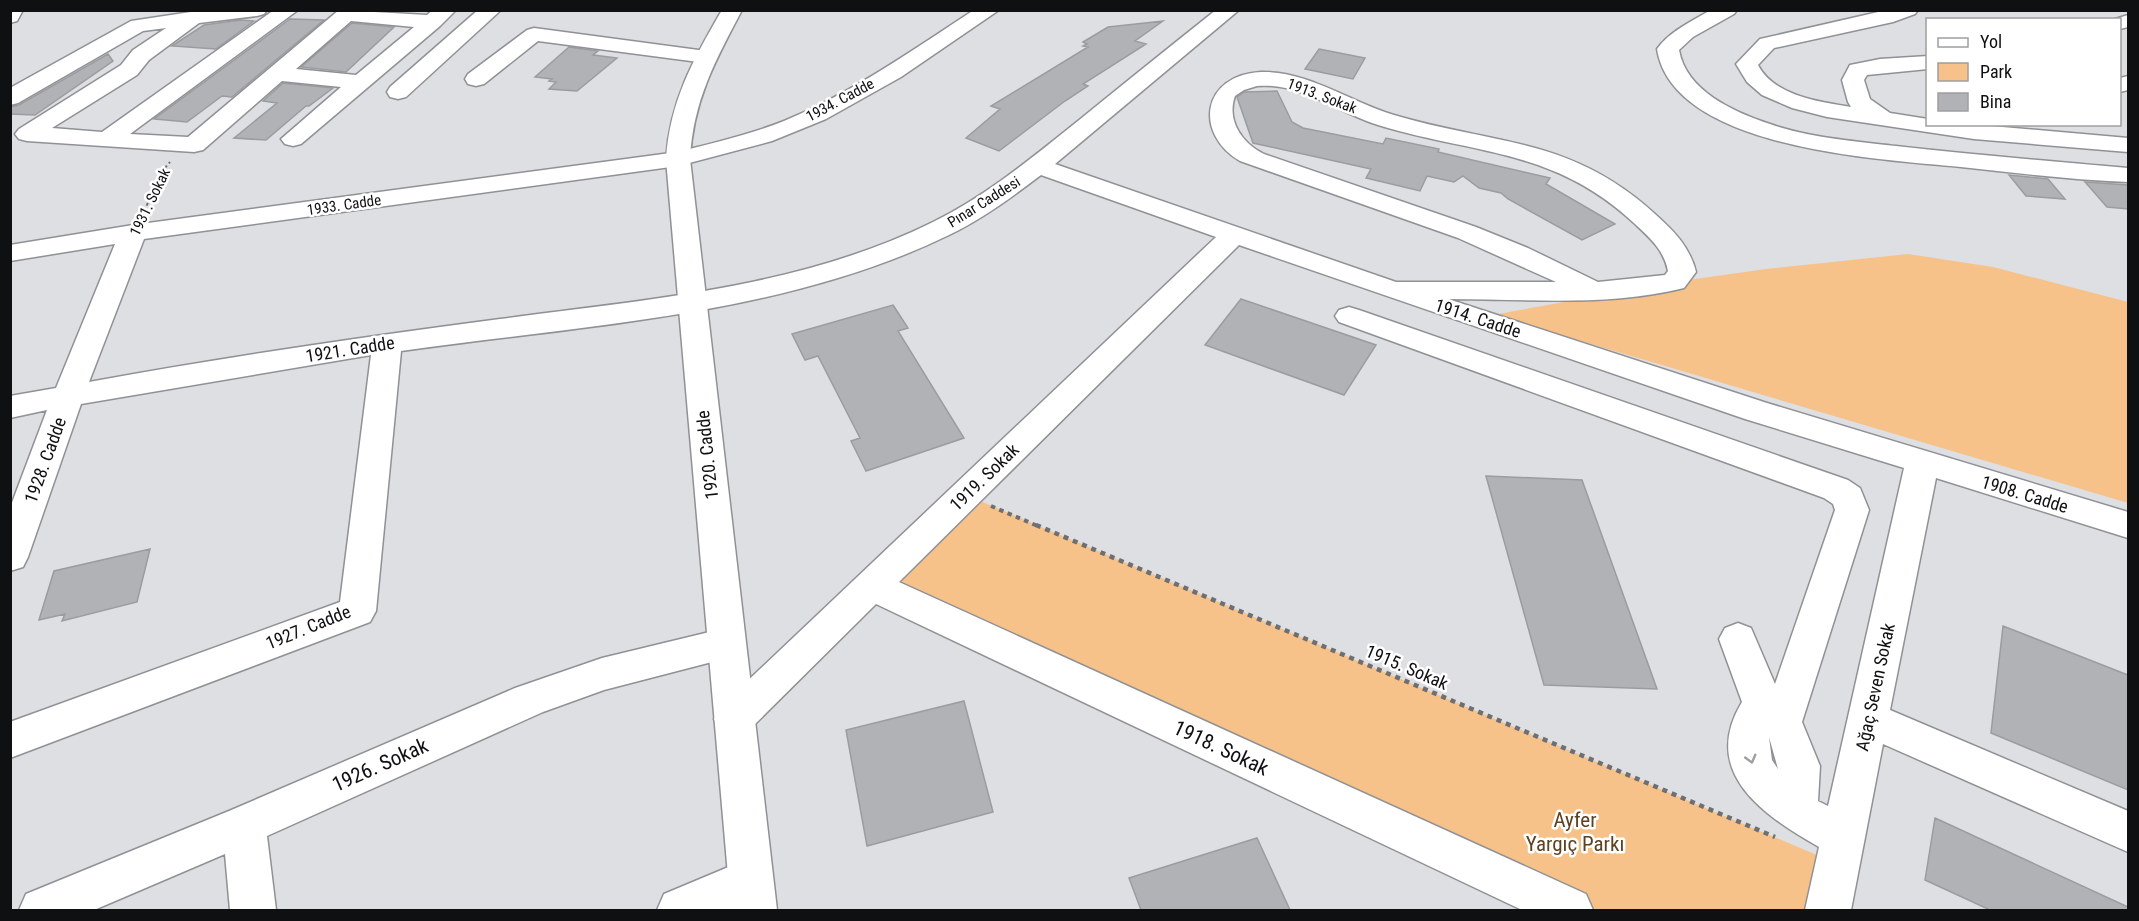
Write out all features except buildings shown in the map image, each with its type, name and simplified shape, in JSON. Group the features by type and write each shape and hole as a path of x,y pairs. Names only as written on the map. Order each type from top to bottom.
{"street":[{"path":"10,17 14,10"},
{"path":"10,98 138,25 257,10"},
{"path":"107,140 288,10"},
{"path":"398,92 491,10"},
{"name":"1920. Cadde","path":"732,10 706,57 682,112 678,159 752,895"},
{"name":"1934. Cadde","path":"678,159 750,141 793,126 854,94 989,10"},
{"path":"1195,10 1228,11"},
{"path":"1727,10 1686,33 1668,49 1672,68 1683,84 1719,111 1748,124 1779,134 1838,145 1944,158 2128,175"},
{"path":"1908,10 1834,30 1767,43 1747,64 1753,79 1774,93 1823,110 1946,131 2060,142 2128,145"},
{"name":"Pınar Caddesi","path":"692,303 769,288 810,277 904,246 980,208 1038,166 1228,11"},
{"path":"191,20 141,55 129,70 27,134 194,145 350,13 440,16"},
{"path":"293,139 440,16"},
{"path":"476,79 534,34 706,57"},
{"path":"1884,120 1860,102 1852,80 1858,70 1926,62"},
{"path":"278,74 361,82"},
{"name":"1913. Sokak","path":"1393,290 1593,291 1657,286 1674,282 1682,272 1680,259 1655,228 1615,192 1547,158 1518,149 1383,119 1289,82 1271,79 1239,83 1227,91 1222,100 1222,111 1230,137 1240,151 1284,170 1466,232 1544,266 1593,291"},
{"name":"1933. Cadde","path":"10,253 133,233 678,159"},
{"name":"1914. Cadde","path":"1038,166 1393,290 1765,414 1922,463"},
{"name":"1931. Sokak","path":"68,396 133,233"},
{"name":"1919. Sokak","path":"734,719 1234,235"},
{"name":"1921. Cadde","path":"10,407 387,344 692,303"},
{"path":"1349,316 1836,489 1848,497 1852,510 1772,714"},
{"name":"1927. Cadde","path":"10,740 357,611 387,344"},
{"name":"1928. Cadde","path":"10,557 68,396"},
{"name":"1908. Cadde","path":"1922,463 2128,525"},
{"name":"Ağaç Seven Sokak","path":"1828,910 1922,463"},
{"name":"1918. Sokak","path":"872,586 1570,910"},
{"path":"1738,639 1772,714"},
{"name":"1926. Sokak","path":"42,910 567,685 643,663 726,644"},
{"path":"1772,714 1754,715 1748,733 1749,758 1789,825 1844,837"},
{"path":"1868,719 2128,832"},
{"path":"244,825 253,910"},
{"path":"680,910 752,895"}],"path":[{"name":"1931. Sokak","path":"133,233 164,169 194,145"},
{"name":"1915. Sokak","path":"966,495 1789,825"}],"green space":[{"path":"1908,254 1993,267 2128,302 2128,503 1493,315 1674,282 1766,269"},
{"name":"Ayfer Yargıç Parkı","path":"966,495 1838,864 1828,910 1570,910 872,586"}]}
